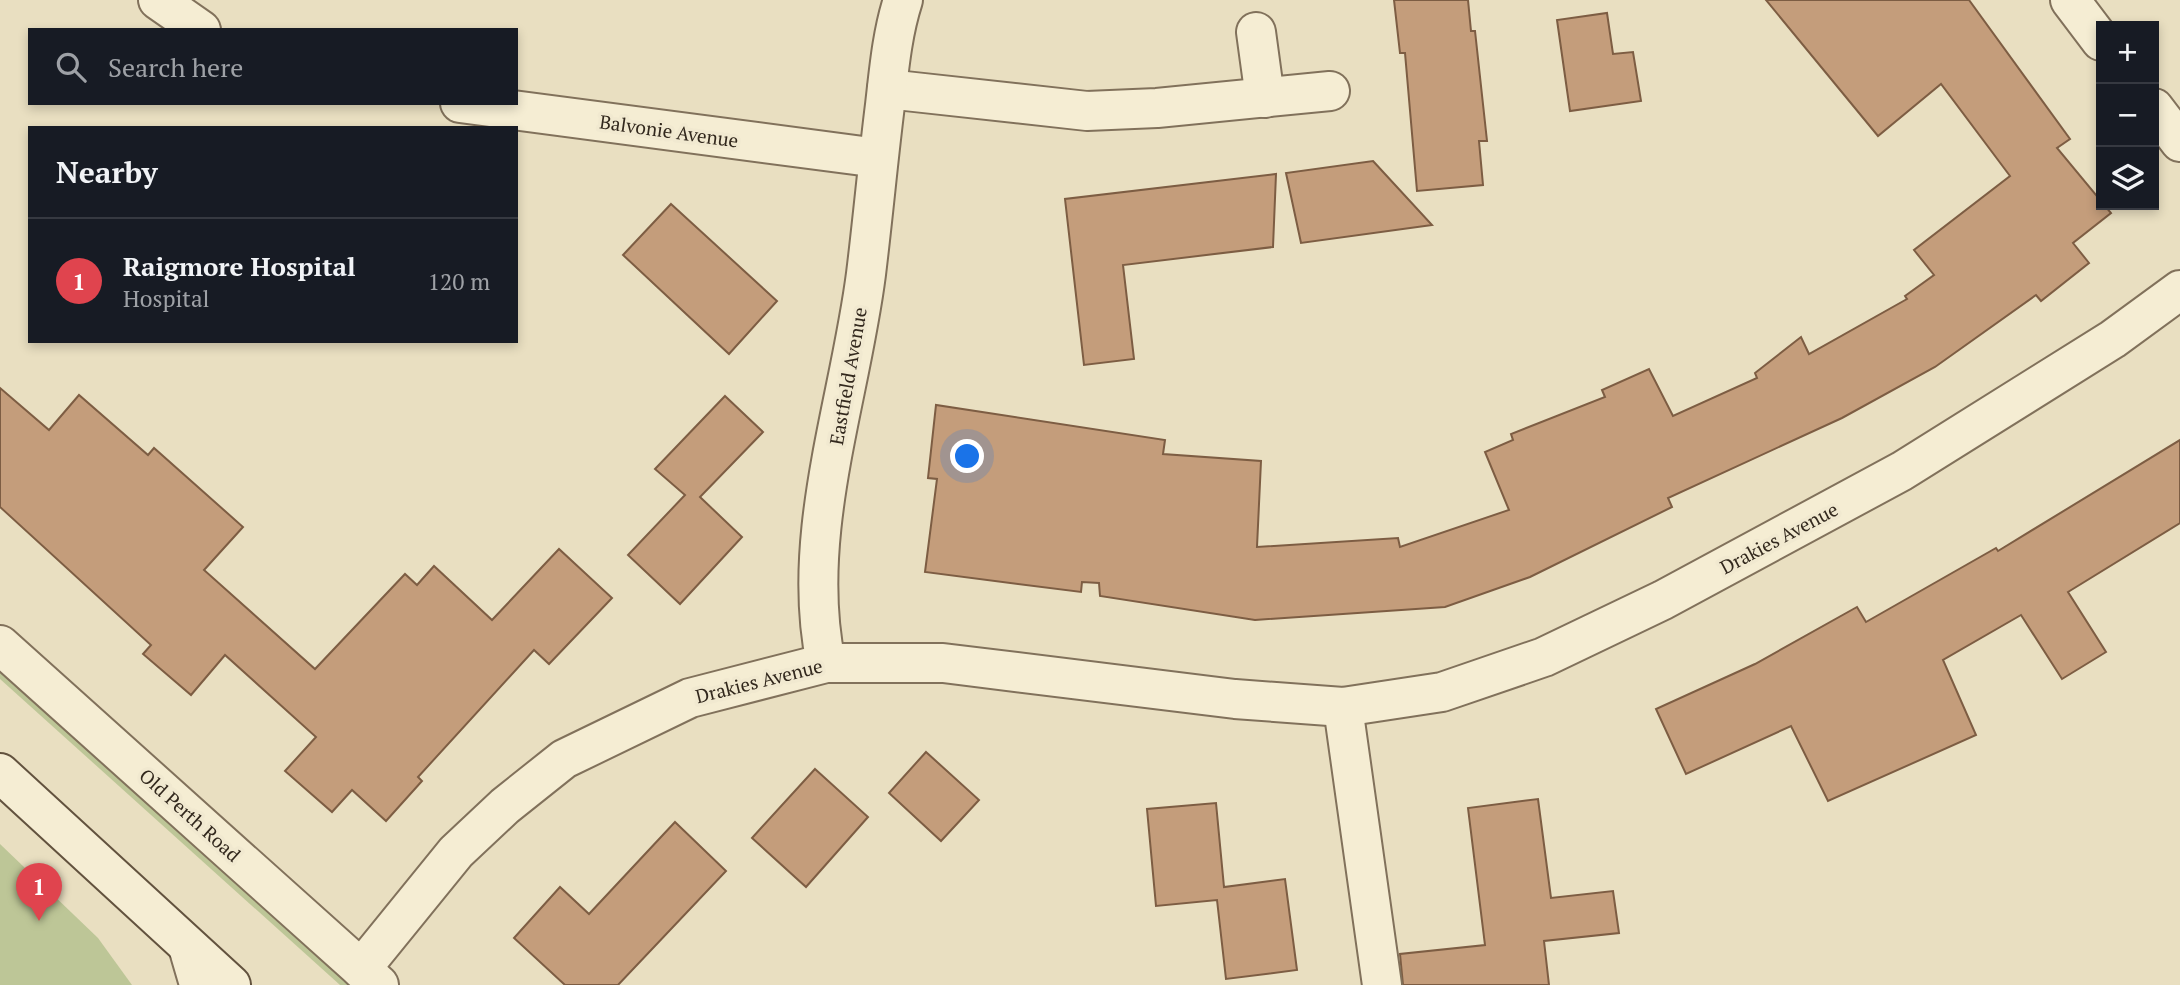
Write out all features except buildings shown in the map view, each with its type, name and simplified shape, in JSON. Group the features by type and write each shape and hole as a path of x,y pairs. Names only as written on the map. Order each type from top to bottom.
{"street":[{"path":"158,0 198,28"},
{"name":"Eastfield Avenue","path":"826,663 820,633 819,547 865,276 887,89 897,21 903,0"},
{"path":"2070,0 2096,34"},
{"path":"1256,32 1265,98"},
{"path":"887,89 1087,111 1157,108 1330,91"},
{"name":"Balvonie Avenue","path":"475,105 878,158"},
{"path":"2159,115 2180,142"},
{"name":"Drakies Avenue","path":"370,977 456,852 505,806 564,759 690,698 826,663 943,663 1235,699 1343,707 1442,692 1544,657 1663,600 1902,471 2113,338 2180,290"},
{"name":"Old Perth Road","path":"0,645 370,977"},
{"path":"1343,707 1381,985"},
{"path":"0,773 231,985"}],"lane":[{"path":"183,943 194,985"}],"green space":[{"path":"0,662 360,985 340,985 0,679"},
{"path":"0,844 98,938 132,985 0,985"}],"place":[{"name":"Raigmore Hospital","path":"39,921"}]}
